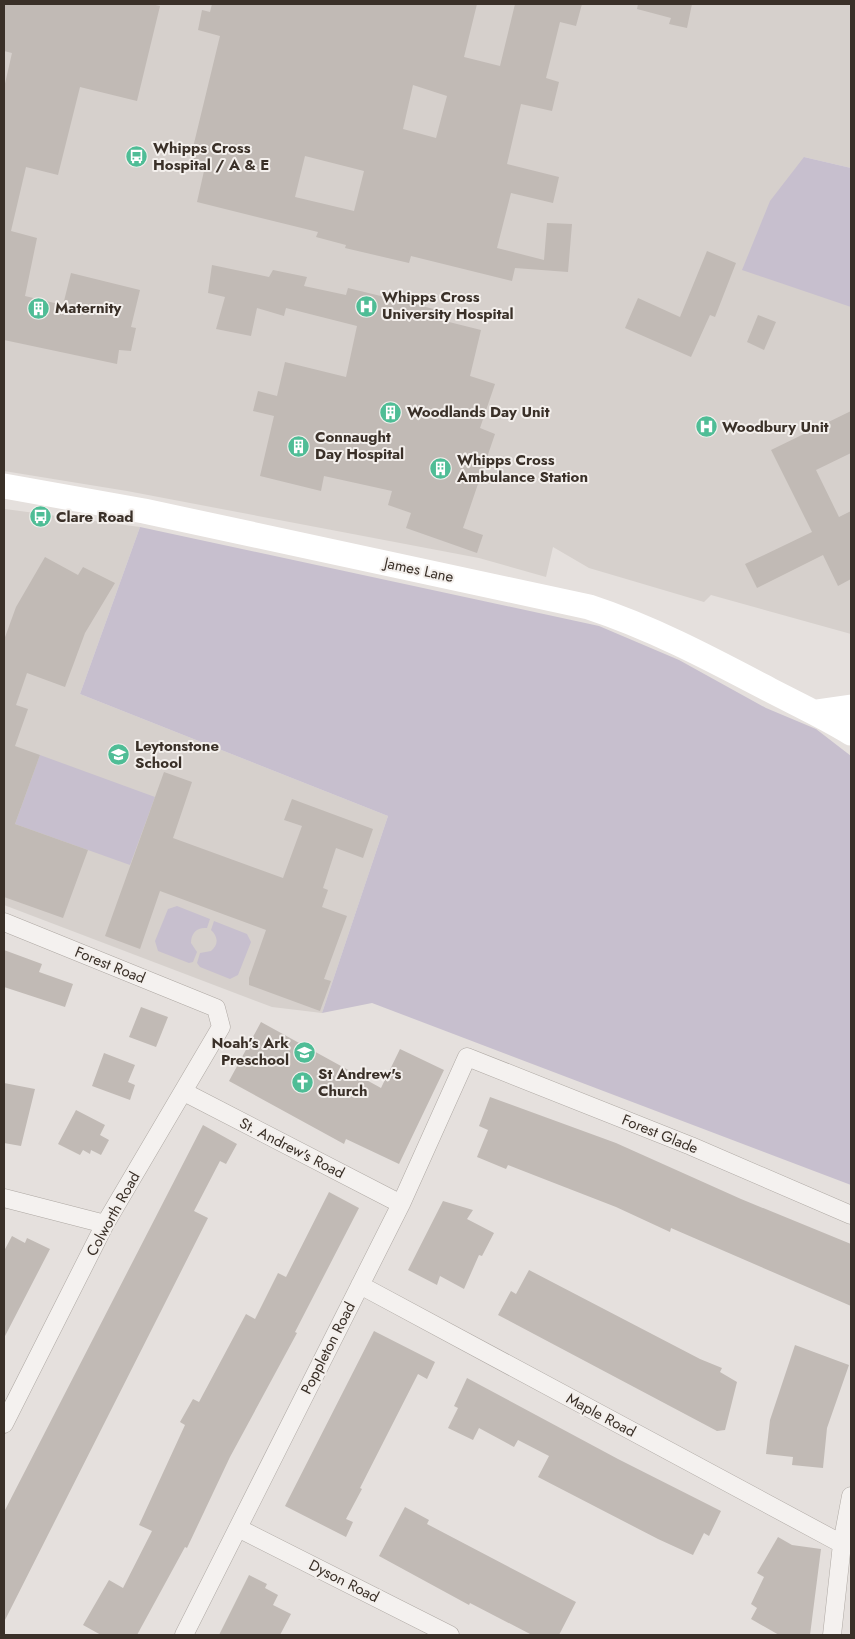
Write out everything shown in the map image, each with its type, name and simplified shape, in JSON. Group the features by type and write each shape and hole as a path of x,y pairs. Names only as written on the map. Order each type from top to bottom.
{"street":[{"name":"James Lane","path":"4,486 144,511 590,607 644,626 689,647 816,712 851,733"},
{"path":"816,712 851,706"},
{"name":"Forest Road","path":"4,922 216,1008"},
{"name":"Colworth Road","path":"4,1424 105,1224 221,1027 216,1008"},
{"name":"Poppleton Road","path":"184,1635 401,1204 467,1057"},
{"name":"Forest Glade","path":"467,1057 691,1146 851,1215"},
{"name":"St. Andrew's Road","path":"184,1092 401,1204"},
{"path":"4,1198 105,1224"},
{"name":"Maple Road","path":"360,1285 842,1544"},
{"path":"832,1635 842,1544 851,1496"},
{"name":"Dyson Road","path":"238,1528 450,1635"}],"shaded area":[{"name":"Whipps Cross University Hospital","path":"4,4 851,4 851,168 804,157 851,220 851,634 711,595 704,602 589,568 553,547 546,577 479,558 127,491 4,471"},
{"path":"804,157 851,168 851,307 742,270 770,201"},
{"name":"Leytonstone School","path":"5,509 140,527 80,694 388,816 322,1013 272,1007 4,905"},
{"path":"140,527 599,626 679,660 766,708 816,729 851,756 851,1185 372,1003 322,1013 388,816 80,694"},
{"path":"40,755 155,797 130,865 15,824"},
{"path":"177,906 210,919 207,928 195,931 192,936 191,943 197,952 193,962 189,963 158,951 155,941 168,909"},
{"path":"214,921 247,934 251,942 238,975 230,979 200,967 197,963 200,953 211,951 215,946 216,938 211,930"}],"building":[{"path":"4,4 151,4 160,6 137,101 80,87 58,175 26,167 11,231 37,238 25,296 63,305 71,273 140,290 131,327 136,328 131,351 119,350 117,364 4,340 4,88 12,53 4,51"},
{"path":"212,4 477,4 464,57 500,66 515,4 582,4 576,26 560,22 546,78 559,82 552,111 521,104 507,164 559,177 553,203 511,193 497,248 544,260 547,223 572,224 568,272 515,268 512,281 411,256 409,263 345,248 346,245 316,237 318,232 197,202 204,171 188,168 220,36 198,30 202,10 210,12","holes":["413,85 447,96 436,138 403,129","305,156 364,171 354,211 295,197"]},
{"path":"638,4 692,4 687,28 669,24 671,18 637,9"},
{"path":"707,251 736,263 715,317 710,315 691,357 625,328 638,298 680,317"},
{"path":"212,265 269,277 273,270 307,277 304,286 346,295 348,288 434,309 433,318 481,330 470,376 495,384 480,428 495,434 463,528 483,535 477,553 406,528 411,513 388,505 392,491 324,476 321,491 260,476 274,416 253,411 258,391 277,396 285,362 346,377 357,326 286,308 284,316 257,308 251,336 216,329 225,297 208,293"},
{"path":"758,315 776,322 764,350 747,342"},
{"path":"851,411 851,453 816,470 839,517 851,511 851,579 838,586 823,555 757,588 745,564 812,532 771,450"},
{"path":"45,557 78,575 83,567 115,583 85,633 65,687 27,673 16,705 28,709 15,746 40,755 15,824 88,850 63,918 4,897 4,640 16,607"},
{"path":"164,772 192,782 173,838 283,878 302,826 284,820 292,799 373,829 363,858 336,848 323,888 328,890 322,907 347,916 324,979 331,981 320,1011 249,985 249,978 266,930 160,891 140,949 105,936"},
{"path":"4,950 42,964 39,972 73,984 65,1007 4,987"},
{"path":"141,1007 168,1017 156,1047 129,1037"},
{"name":"St Andrew's Church","path":"261,1022 381,1088 400,1049 444,1070 399,1164 346,1139 344,1144 229,1081"},
{"path":"104,1053 135,1065 128,1082 135,1085 130,1100 92,1086"},
{"path":"4,1083 35,1089 21,1146 4,1143"},
{"path":"490,1097 616,1143 741,1199 851,1244 851,1306 671,1228 670,1232 616,1207 508,1165 506,1169 477,1157 488,1130 479,1126"},
{"path":"76,1110 105,1125 100,1135 109,1140 101,1155 91,1150 90,1154 83,1150 80,1155 58,1144"},
{"path":"203,1125 237,1144 226,1164 220,1161 194,1211 208,1218 4,1622 4,1512"},
{"path":"329,1192 359,1208 295,1332 297,1333 230,1457 187,1548 185,1547 137,1635 101,1635 83,1625 109,1580 123,1588 152,1531 139,1525 185,1425 180,1422 193,1399 199,1402 246,1314 255,1319 278,1273 286,1277"},
{"path":"443,1201 473,1210 467,1219 494,1233 482,1256 479,1255 464,1289 440,1276 437,1285 408,1270"},
{"path":"12,1236 25,1243 27,1238 50,1249 4,1338 4,1251"},
{"path":"529,1270 700,1359 722,1368 720,1372 737,1382 725,1430 717,1431 498,1315 511,1291 516,1294"},
{"path":"374,1331 435,1362 427,1379 418,1374 360,1488 362,1489 346,1519 353,1522 346,1537 285,1506"},
{"path":"795,1345 849,1365 827,1428 823,1468 792,1465 793,1457 766,1454 770,1420"},
{"path":"467,1378 618,1459 721,1511 709,1536 704,1533 693,1555 538,1477 549,1456 518,1440 514,1447 479,1428 473,1440 448,1428 458,1408 454,1406"},
{"path":"405,1507 429,1520 427,1524 576,1602 559,1635 532,1635 470,1603 469,1605 379,1556"},
{"path":"778,1537 792,1545 821,1549 810,1635 779,1635 751,1619 757,1608 751,1604 764,1577 757,1573"},
{"path":"249,1575 267,1584 265,1588 278,1595 273,1605 291,1614 280,1635 219,1635"}],"place":[{"name":"Whipps Cross Hospital / A & E","path":"137,157"},
{"name":"Whipps Cross University Hospital","path":"366,306"},
{"name":"Maternity","path":"39,308"},
{"name":"Woodlands Day Unit","path":"391,412"},
{"name":"Woodbury Unit","path":"706,427"},
{"name":"Connaught Day Hospital","path":"299,446"},
{"name":"Whipps Cross Ambulance Station","path":"441,469"},
{"name":"Clare Road","path":"40,517"},
{"name":"Leytonstone School","path":"119,755"},
{"name":"Noah’s Ark Preschool","path":"305,1052"},
{"name":"St Andrew's Church","path":"302,1083"}]}
